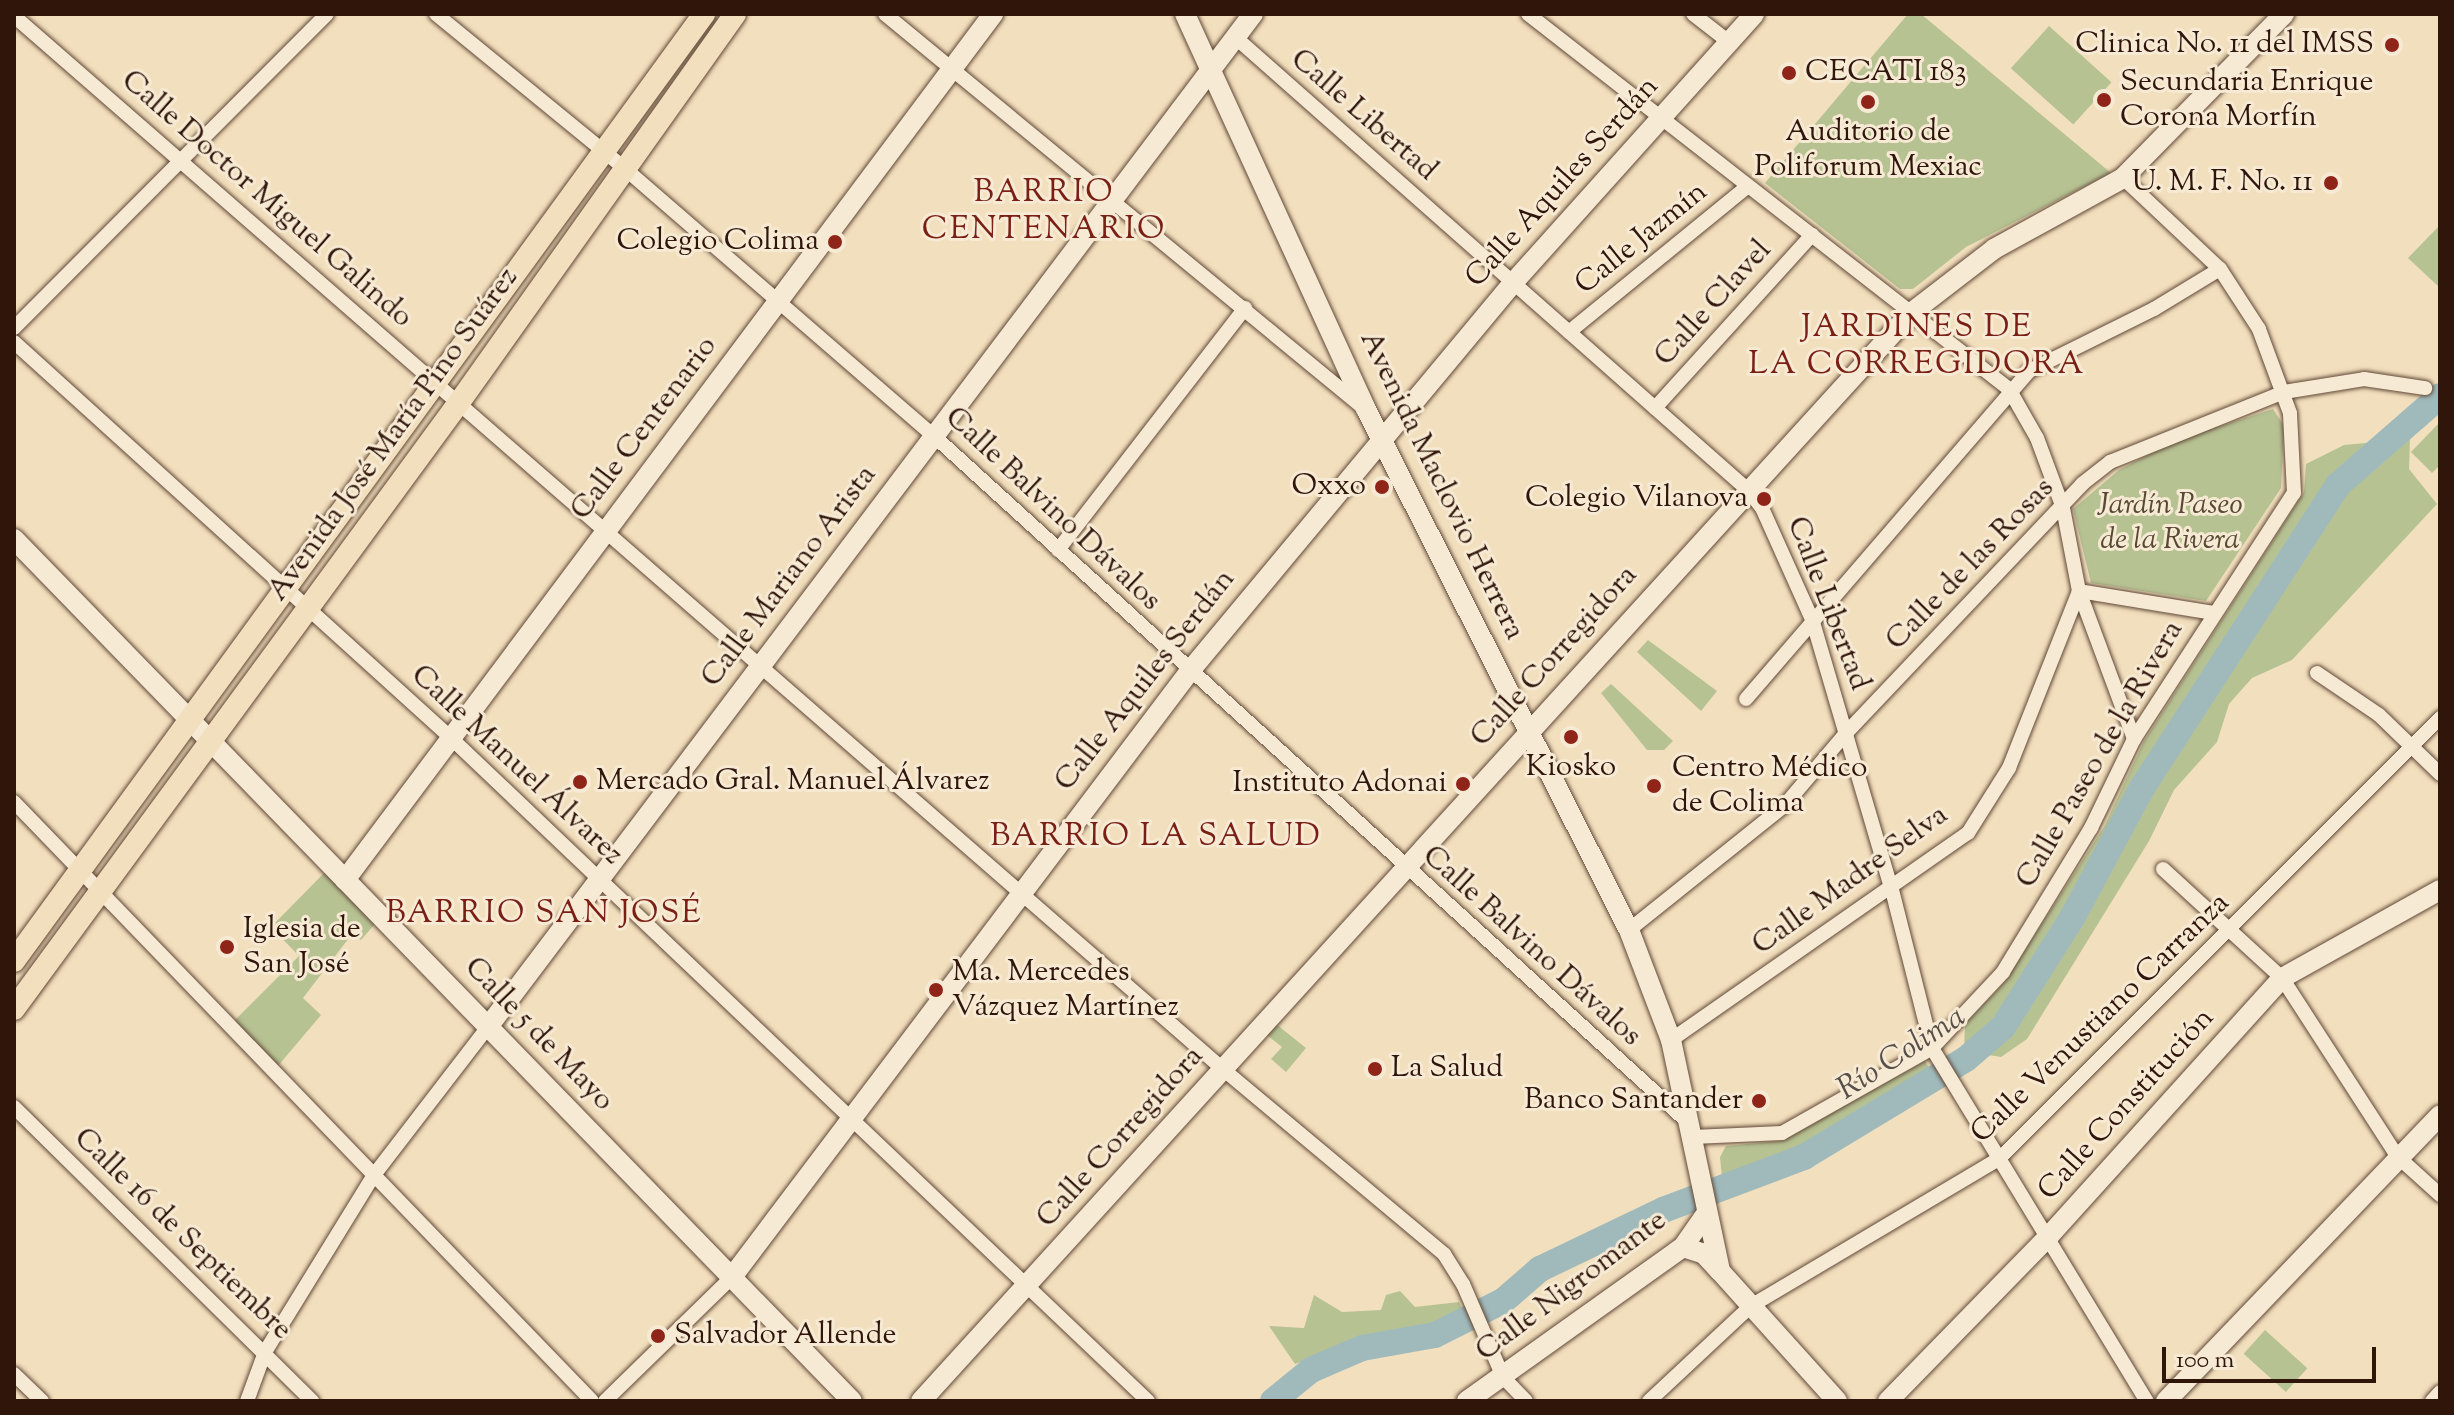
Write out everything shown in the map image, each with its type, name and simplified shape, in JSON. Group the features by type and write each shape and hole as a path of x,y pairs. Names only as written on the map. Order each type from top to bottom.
{"main road":[{"name":"Avenida José María Pino Suárez","path":"14,961 289,590 602,151 704,14"},
{"name":"Avenida José María Pino Suárez","path":"14,1009 458,404 622,166 735,14"}],"street":[{"path":"14,328 327,14"},
{"name":"Calle Balvino Dávalos","path":"436,14 622,166 934,436 1404,867 1693,1138"},
{"path":"885,14 1366,409"},
{"name":"Calle Centenario","path":"345,880 993,14"},
{"name":"Avenida Maclovio Herrera","path":"1185,14 1213,67 1366,409 1629,930 1671,1040 1720,1271"},
{"name":"Calle Mariano Arista","path":"247,1401 265,1352 374,1175 1253,14"},
{"path":"1528,14 2009,389 2037,438 2063,508 2079,591 2134,739"},
{"path":"1693,14 1729,42"},
{"name":"Calle Aquiles Serdán","path":"605,1401 732,1277 848,1117 1189,672 1513,283 1754,14"},
{"name":"Calle Corregidora","path":"921,1401 1911,313 1994,249 2123,178 2284,14"},
{"name":"Calle Doctor Miguel Galindo","path":"23,18 458,404 762,663 1224,1070 1444,1254 1463,1284 1503,1377 1526,1401"},
{"name":"Calle Libertad","path":"1235,37 1748,490 1790,562 1812,619 1892,890 1932,1048 2147,1401"},
{"name":"Calle Paseo de la Rivera","path":"1693,1138 1782,1133 1932,1048 2003,972 2091,828 2134,739 2294,493 2290,413 2259,329 2220,269 2123,178"},
{"name":"Calle Jazmín","path":"1569,332 1748,186"},
{"name":"Calle Clavel","path":"1655,408 1812,235"},
{"path":"1746,699 2009,389 2042,363 2154,309 2220,269"},
{"path":"1058,550 1245,308"},
{"name":"Calle Manuel Álvarez","path":"14,342 451,738 1148,1401"},
{"name":"Calle de las Rosas","path":"1629,930 1785,805 1847,732 2110,462 2284,392 2364,379 2425,388"},
{"name":"Calle 5 de Mayo","path":"14,539 852,1401"},
{"path":"2079,591 2214,613"},
{"name":"Calle Madre Selva","path":"1671,1040 1892,890 1968,833 2009,768 2079,591"},
{"path":"2317,673 2379,715 2440,774"},
{"name":"Calle Venustiano Carranza","path":"1649,1401 1751,1306 1999,1159 2415,749 2440,718"},
{"path":"14,802 592,1401"},
{"path":"2163,869 2282,978 2398,1157 2440,1195"},
{"name":"Calle Constitución","path":"1888,1401 2049,1236 2282,978 2440,890"},
{"name":"Calle 16 de Septiembre","path":"14,1107 312,1401"},
{"path":"2166,1401 2440,1115"},
{"name":"Calle Nigromante","path":"1467,1401 1683,1247 1706,1214"},
{"path":"1683,1247 1704,1254 1837,1401"},
{"path":"16,1382 42,1401"},
{"path":"2432,1401 2440,1392"}],"green space":[{"path":"1908,14 1921,14 2111,173 1966,247 1913,289 1900,289 1765,183"},
{"path":"2049,26 2111,82 2073,125 2011,68"},
{"path":"2440,225 2440,288 2408,258"},
{"name":"Jardín Paseo de la Rivera","path":"2273,409 2284,426 2281,488 2206,601 2091,583 2073,509 2119,470 2175,441"},
{"path":"2440,422 2440,465 2432,473 2411,452"},
{"path":"2410,439 2409,469 2437,504 2292,660 2252,678 2229,704 2217,742 2174,790 2149,841 2027,1039 2001,1057 1964,1051 1965,1024 2004,983 2104,827 2144,741 2304,492 2306,464 2344,445"},
{"path":"1648,640 1717,691 1701,711 1637,652"},
{"path":"1611,684 1673,741 1664,750 1647,750 1601,693"},
{"path":"325,872 375,924 361,940 352,934 303,998 321,1015 277,1067 234,1021 299,956 271,927"},
{"path":"1276,1024 1306,1048 1286,1072 1271,1059 1282,1047 1267,1035"},
{"path":"1925,1061 1933,1074 1882,1098 1866,1116 1845,1122 1801,1152 1786,1151 1777,1162 1736,1179 1722,1178 1720,1157 1726,1146 1781,1141"},
{"path":"1400,1291 1415,1307 1459,1302 1464,1313 1432,1330 1352,1345 1295,1364 1269,1326 1304,1328 1314,1295 1342,1312 1381,1310 1386,1295"},
{"path":"2265,1330 2307,1368 2286,1392 2244,1354"}],"waterway":[{"name":"Río Colima","path":"1273,1401 1311,1370 1362,1348 1435,1335 1503,1301 1540,1269 1663,1210 1804,1157 1966,1059 2003,1027 2072,918 2142,788 2338,485 2440,396"}],"place":[{"name":"Clinica No. 11 del IMSS","path":"2392,45"},
{"name":"CECATI 183","path":"1789,73"},
{"name":"Secundaria Enrique Corona Morfín","path":"2104,100"},
{"name":"Auditorio de Poliforum Mexiac","path":"1868,102"},
{"name":"U. M. F. No. 11","path":"2331,183"},
{"name":"Colegio Colima","path":"835,242"},
{"name":"Oxxo","path":"1382,487"},
{"name":"Colegio Vilanova","path":"1764,499"},
{"name":"Kiosko","path":"1571,737"},
{"name":"Mercado Gral. Manuel Álvarez","path":"580,782"},
{"name":"Instituto Adonai","path":"1463,784"},
{"name":"Centro Médico de Colima","path":"1654,786"},
{"name":"Iglesia de San José","path":"227,947"},
{"name":"Ma. Mercedes Vázquez Martínez","path":"936,990"},
{"name":"La Salud","path":"1375,1069"},
{"name":"Banco Santander","path":"1759,1101"},
{"name":"Salvador Allende","path":"658,1336"}],"district":[{"name":"BARRIO CENTENARIO","path":"1044,212"},
{"name":"JARDINES DE LA CORREGIDORA","path":"1917,348"},
{"name":"BARRIO LA SALUD","path":"1156,837"},
{"name":"BARRIO SAN JOSÉ","path":"544,914"}]}
